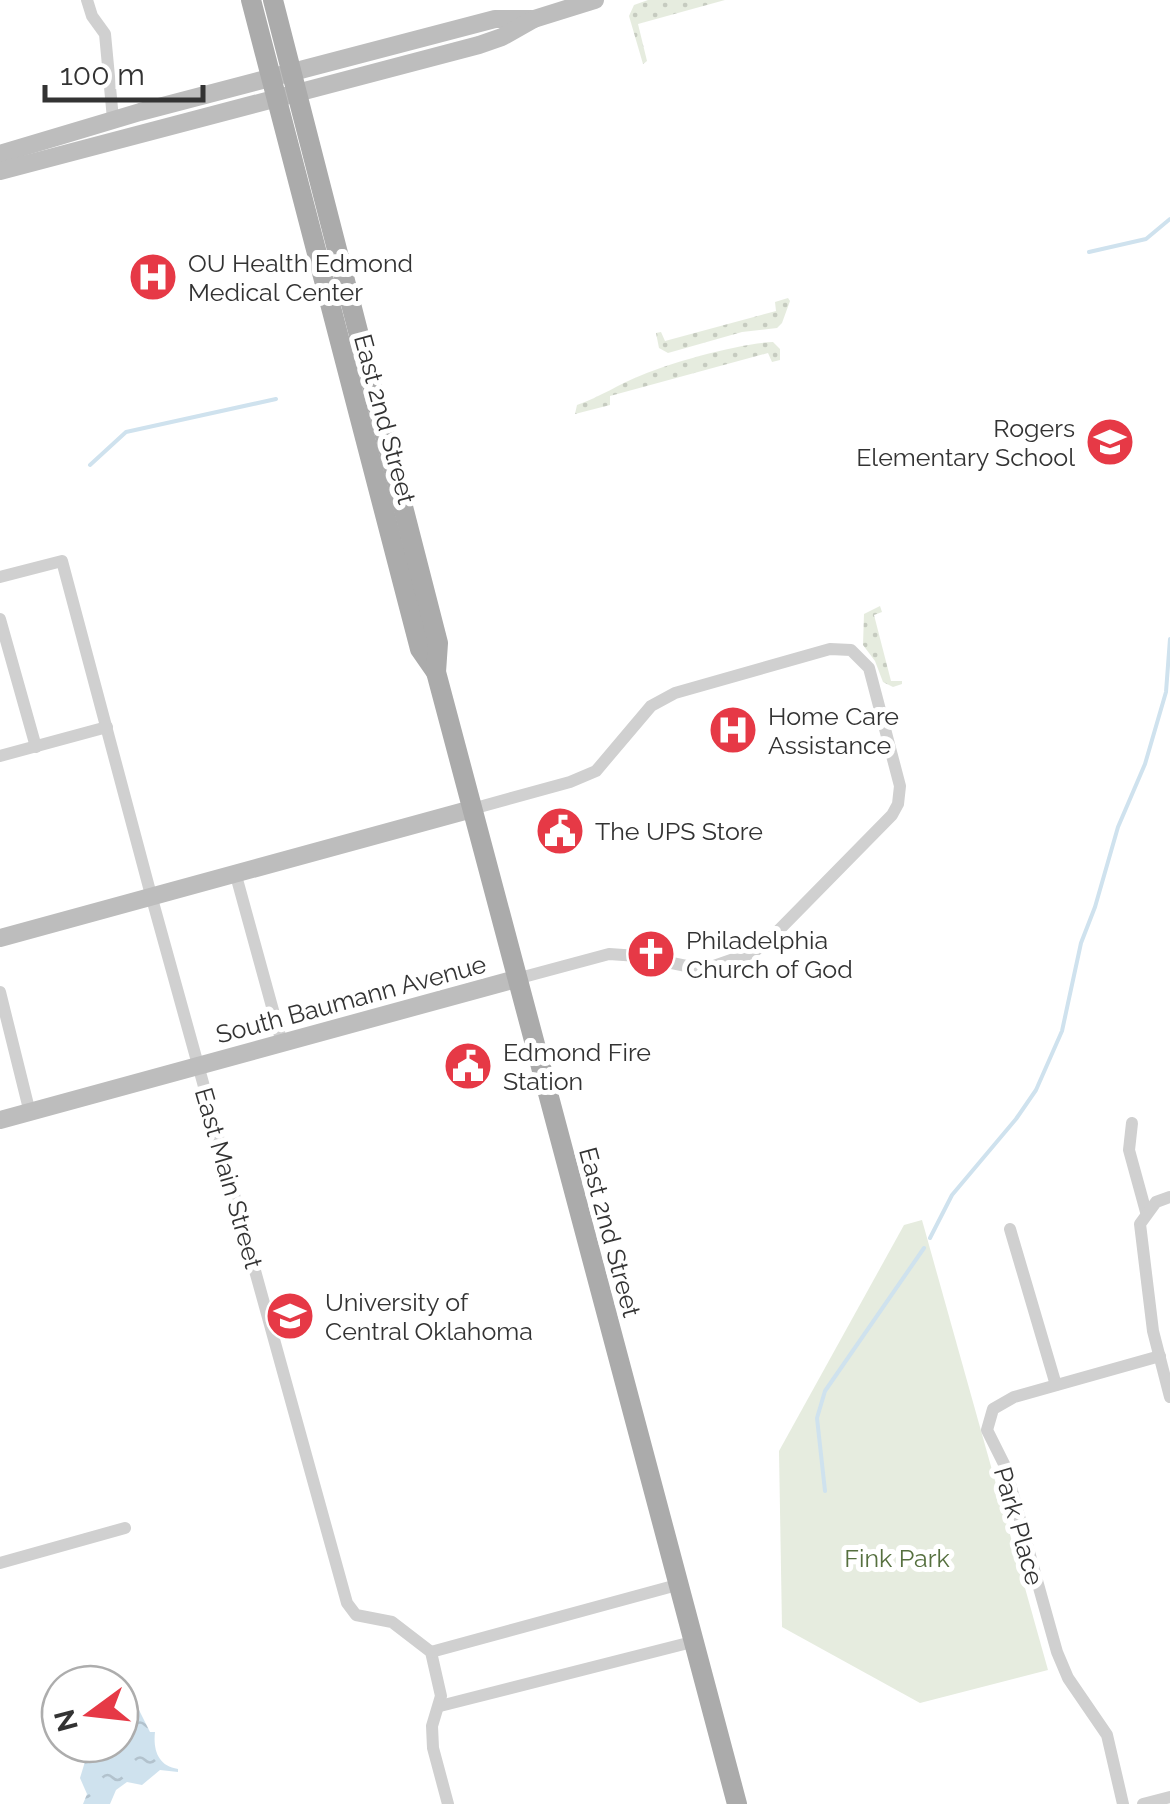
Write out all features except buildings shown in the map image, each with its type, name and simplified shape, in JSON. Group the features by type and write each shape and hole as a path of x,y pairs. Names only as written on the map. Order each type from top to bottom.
{"main road":[{"name":"East 2nd Street","path":"251,0 283,86 355,325 438,643 436,672 736,1804"},
{"name":"East 2nd Street","path":"272,0 283,86 328,304 420,649 436,672"},
{"path":"328,304 355,325"},
{"path":"392,542 401,547 411,577 424,594"}],"street":[{"path":"87,0 92,16 105,34 113,119"},
{"path":"0,170 136,133 495,19 534,19 595,0"},
{"path":"0,154 113,119 283,86"},
{"name":"East Main Street","path":"0,577 62,560 347,1603 356,1615 383,1618 402,1626 431,1652"},
{"path":"0,619 36,747"},
{"path":"0,938 570,782 596,771 651,706 675,693 830,648 860,655 869,668 897,771 898,804 892,815 776,934 754,952 714,966 681,967 638,956 609,954 516,979"},
{"path":"0,756 107,728"},
{"path":"236,872 282,1043"},
{"name":"South Baumann Avenue","path":"0,1120 516,979"},
{"path":"0,992 30,1112"},
{"path":"1132,1123 1129,1150 1146,1212"},
{"path":"1170,1197 1156,1202 1140,1224 1151,1315 1170,1397"},
{"path":"1010,1229 1056,1386"},
{"name":"Park Place","path":"1123,1804 1107,1735 1068,1678 1057,1652 1004,1466 987,1430 993,1410 1002,1403 1160,1356"},
{"path":"0,1563 125,1528"},
{"path":"448,1804 432,1733 440,1706 440,1682 431,1652 677,1585"},
{"path":"440,1706 692,1642"},
{"path":"1143,1804 1170,1797"}],"green space":[{"path":"648,0 725,0 638,24 647,61 643,64 629,16 634,5"},
{"path":"788,298 777,328 742,332 668,353 659,348 656,333 661,332 665,341 776,311 775,302"},
{"path":"773,342 780,349 780,360 772,362 768,353 610,396 610,405 575,414 577,405 655,370 725,349"},
{"path":"880,606 882,612 874,615 891,681 902,681 893,687 883,682 863,645 864,614"},
{"name":"Fink Park","path":"922,1220 1048,1670 920,1703 782,1627 779,1451 904,1225"}],"water":[{"path":"140,1712 150,1732 155,1732 158,1756 178,1769 160,1770 142,1785 127,1782 116,1790 110,1804 83,1804 87,1794 80,1778 84,1764 140,1764"}],"waterway":[{"path":"1089,252 1146,239 1170,219"},
{"path":"90,465 126,432 276,399"},
{"path":"930,1238 952,1195 1036,1090 1062,1031 1081,943 1118,827 1145,764 1166,692 1170,639"},
{"path":"825,1491 817,1418 825,1391 924,1248"}],"place":[{"name":"OU Health Edmond Medical Center","path":"153,277"},
{"name":"Rogers Elementary School","path":"1110,442"},
{"name":"Home Care Assistance","path":"733,730"},
{"name":"The UPS Store","path":"560,831"},
{"name":"Philadelphia Church of God","path":"651,954"},
{"name":"Edmond Fire Station","path":"468,1066"},
{"name":"University of Central Oklahoma","path":"290,1316"}]}
